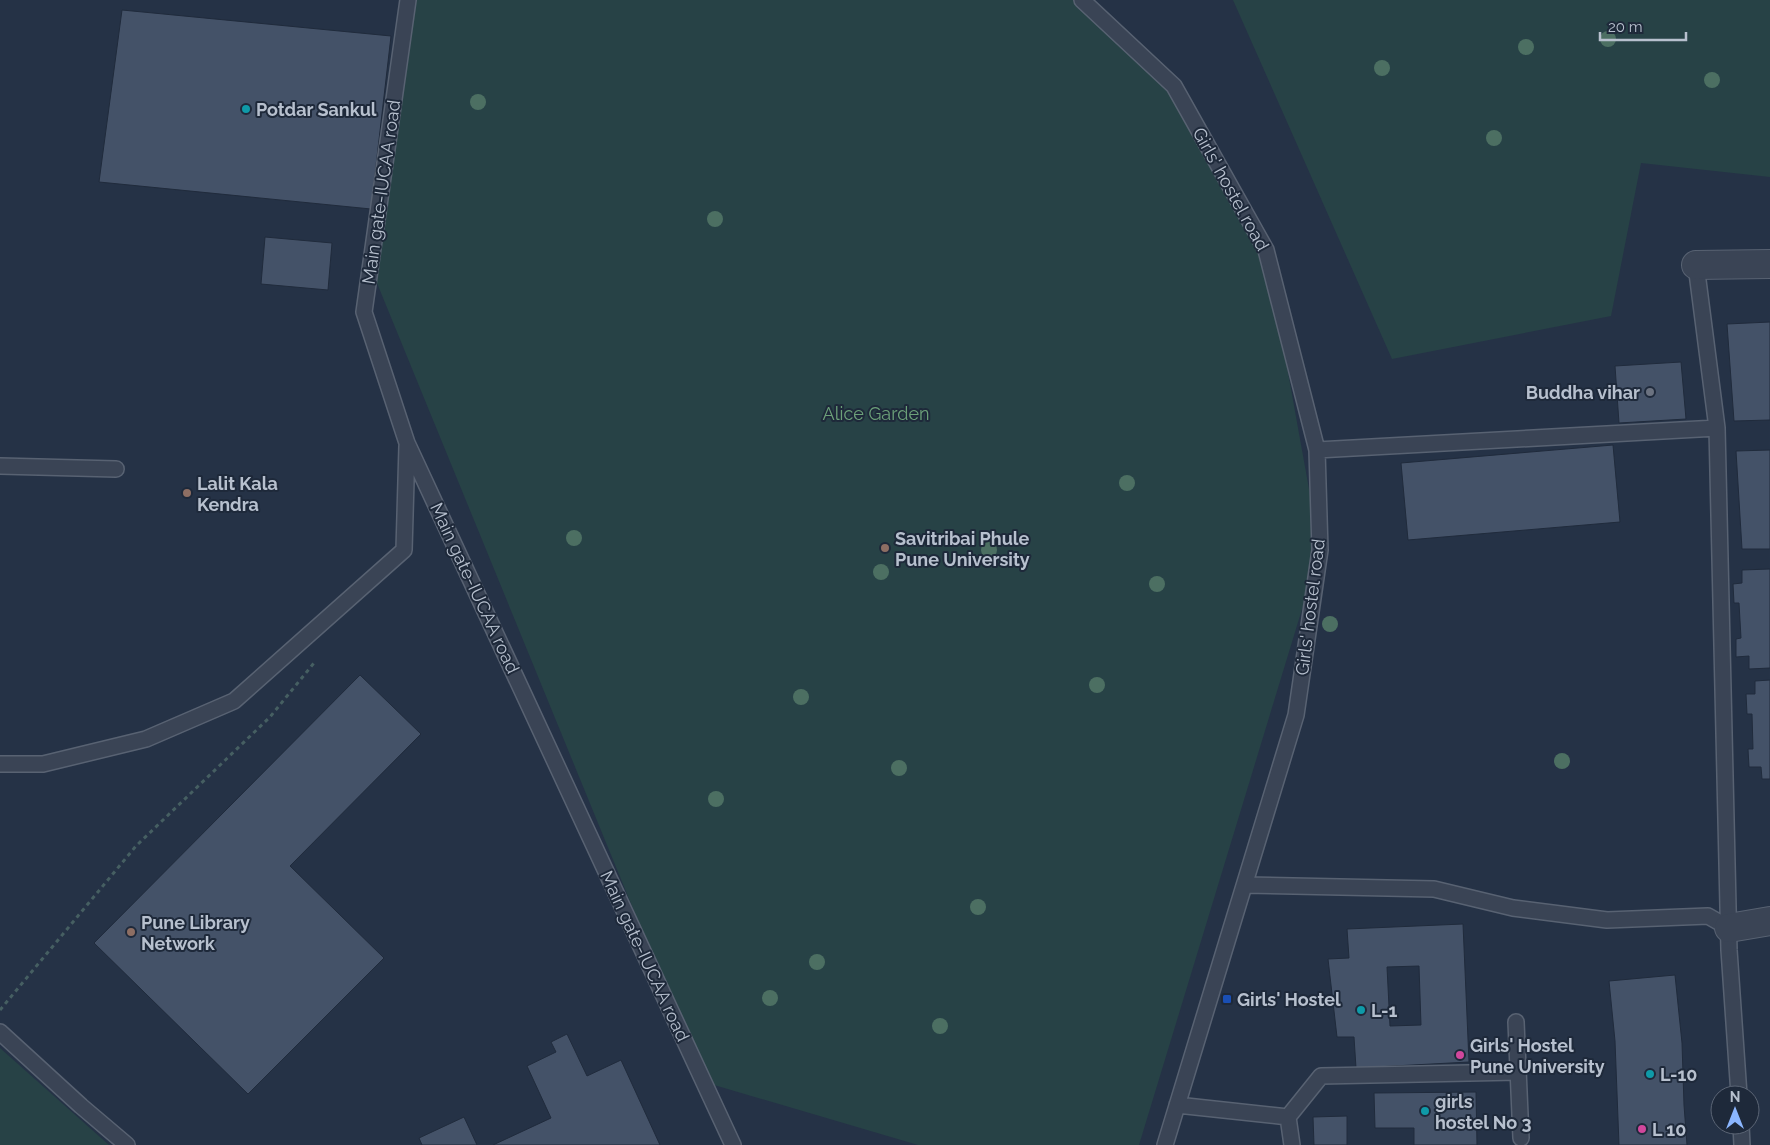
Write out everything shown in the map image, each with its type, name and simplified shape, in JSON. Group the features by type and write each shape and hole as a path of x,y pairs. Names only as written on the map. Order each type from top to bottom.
{"street":[{"path":"1696,265 1770,264"},
{"path":"1729,928 1770,921"}],"lane":[{"name":"Main gate-IUCAA road","path":"408,0 364,312 407,443 733,1145"},
{"name":"Girls' hostel road","path":"1082,0 1174,86 1266,250 1317,450 1320,550 1296,715 1165,1145"},
{"path":"1696,265 1717,428 1729,928 1738,1085"},
{"path":"1317,450 1717,428"},
{"path":"0,764 43,764 146,739 234,701 404,550 407,443"},
{"path":"0,466 116,469"},
{"path":"1245,885 1434,889 1513,908 1607,920 1708,916 1729,928"},
{"path":"1516,1022 1521,1138"},
{"path":"0,1032 127,1145"},
{"path":"1292,1145 1288,1117 1321,1076 1518,1072"},
{"path":"1178,1105 1288,1117"}],"path":[{"path":"0,1011 136,846 270,717 319,656"}],"green space":[{"name":"Alice Garden","path":"405,0 1073,0 1174,86 1266,250 1320,550 1139,1145 918,1145 704,1082 370,266"},
{"path":"1233,0 1770,0 1770,177 1641,163 1611,316 1392,359"},
{"path":"0,1048 109,1145 0,1145"}],"building":[{"name":"Potdar Sankul","path":"122,10 391,36 371,209 99,182"},
{"path":"265,237 332,243 328,290 261,284"},
{"path":"1770,322 1770,420 1734,421 1727,324"},
{"name":"Buddha vihar","path":"1681,362 1686,419 1619,423 1615,366"},
{"path":"1613,445 1620,522 1408,540 1401,463"},
{"path":"1770,450 1770,549 1742,549 1736,451"},
{"path":"1770,569 1770,668 1749,669 1749,656 1736,657 1736,639 1741,638 1739,603 1734,603 1733,584 1742,583 1742,570"},
{"path":"360,675 421,734 290,866 384,958 248,1094 94,943"},
{"path":"1770,680 1770,779 1762,779 1761,767 1749,767 1748,749 1753,749 1752,714 1747,714 1746,694 1755,694 1755,681"},
{"name":"L-1","path":"1463,924 1469,1062 1356,1068 1354,1037 1337,1037 1328,959 1349,958 1347,929","holes":["1419,966 1421,1025 1390,1026 1387,967"]},
{"name":"L-10","path":"1675,975 1682,1043 1687,1145 1619,1145 1615,1041 1609,981"},
{"path":"567,1034 587,1076 621,1060 660,1145 493,1145 551,1118 527,1066 556,1052 551,1042"},
{"name":"girls hostel No 3","path":"1476,1092 1477,1145 1414,1145 1414,1128 1375,1128 1374,1093"},
{"path":"1347,1116 1347,1145 1314,1145 1313,1117"},
{"path":"464,1117 477,1145 422,1145 419,1138"}],"place":[{"name":"Potdar Sankul","path":"246,109"},
{"name":"Buddha vihar","path":"1650,392"},
{"name":"Lalit Kala Kendra","path":"187,493"},
{"name":"Savitribai Phule Pune University","path":"885,548"},
{"name":"Pune Library Network","path":"131,932"},
{"name":"Girls' Hostel","path":"1227,999"},
{"name":"L-1","path":"1361,1010"},
{"name":"Girls' Hostel Pune University","path":"1460,1055"},
{"name":"L-10","path":"1650,1074"},
{"name":"girls hostel No 3","path":"1425,1111"},
{"name":"L 10","path":"1642,1129"}]}
